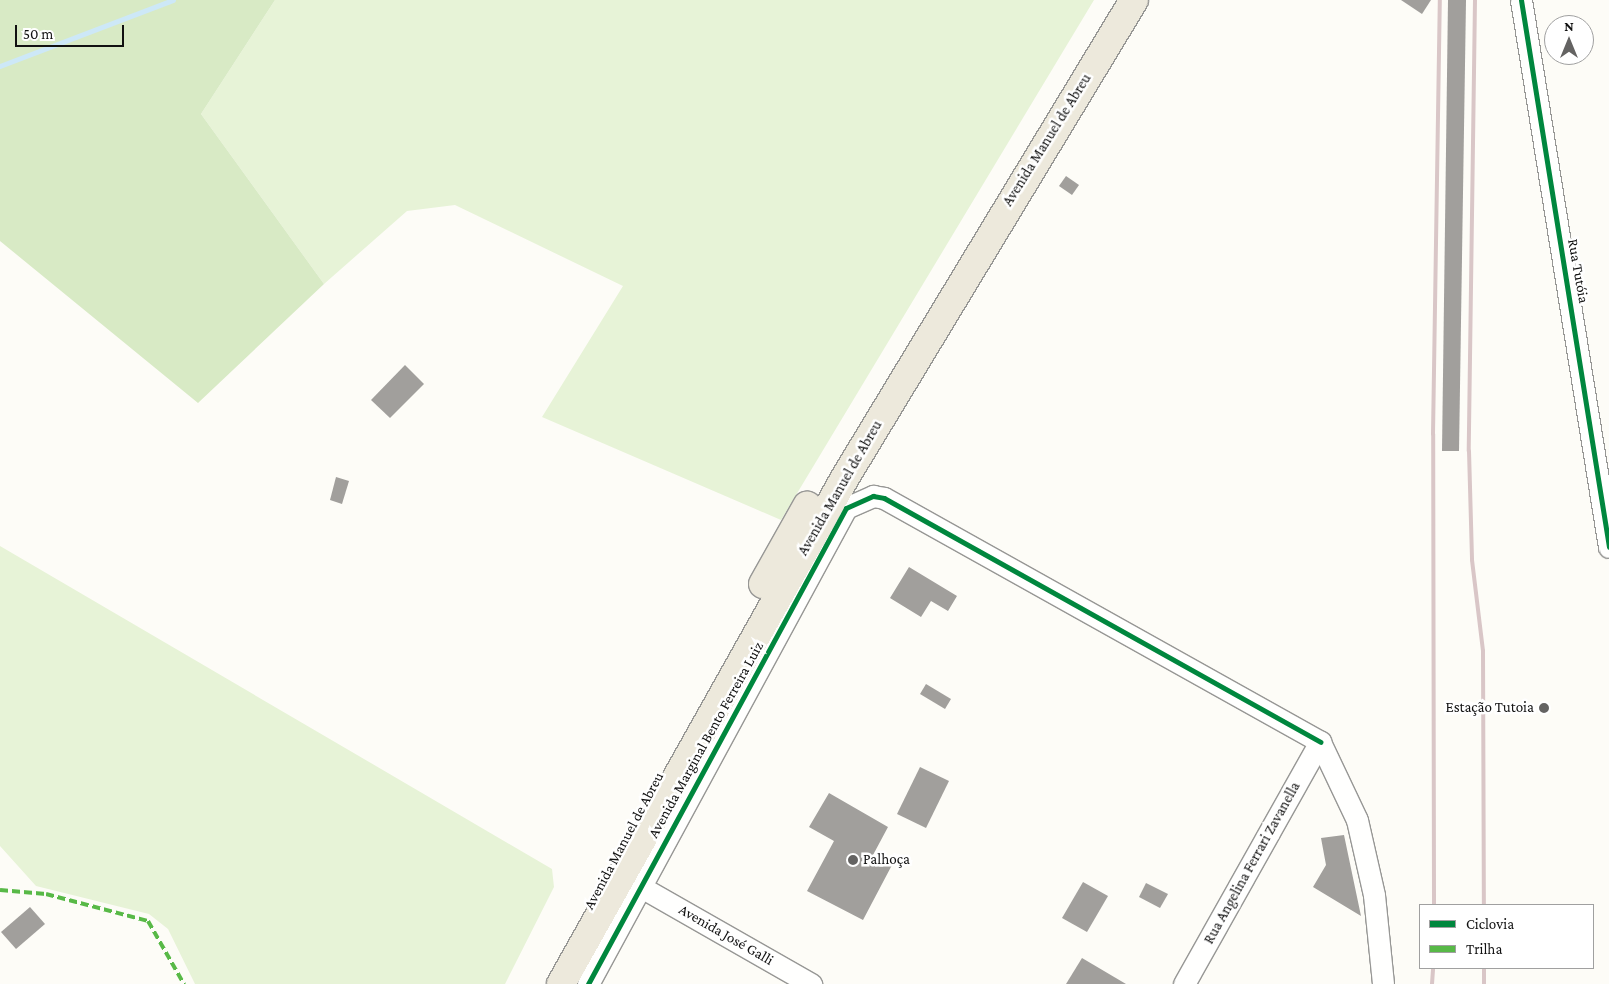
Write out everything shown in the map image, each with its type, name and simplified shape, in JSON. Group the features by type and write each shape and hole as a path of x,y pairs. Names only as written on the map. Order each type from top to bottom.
{"main road":[{"name":"Avenida Manuel de Abreu","path":"547,984 783,546 1113,0"},
{"name":"Avenida Manuel de Abreu","path":"561,984 846,476 1134,0"}],"street":[{"name":"Rua Tutóia","path":"1521,0 1609,547"},
{"name":"Avenida Marginal Bento Ferreira Luiz","path":"588,984 846,508 873,496 884,498 1320,742"},
{"name":"Rua Angelina Ferrari Zavanella","path":"1184,984 1320,742"},
{"path":"1320,742 1357,820 1374,895 1383,984"},
{"name":"Avenida José Galli","path":"641,886 811,984"}],"green space":[{"path":"0,0 275,0 201,114 324,284 198,403 0,241"},
{"path":"275,0 1094,0 781,520 542,417 623,286 455,205 407,211 324,284 201,114"},
{"path":"0,546 552,869 554,887 505,984 195,984 168,929 149,914 36,886 0,846"}],"building":[{"path":"1401,0 1431,0 1422,14"},
{"path":"1448,0 1466,0 1459,451 1442,451"},
{"path":"1066,176 1079,185 1072,195 1059,186"},
{"path":"405,365 424,384 390,418 371,400"},
{"path":"336,477 349,481 342,504 330,500"},
{"path":"909,567 957,596 948,611 931,601 921,617 890,598"},
{"path":"926,684 951,699 945,709 920,694"},
{"path":"920,767 949,781 926,828 897,814"},
{"name":"Palhoça","path":"829,793 888,827 873,855 892,865 863,920 807,891 834,841 809,827"},
{"path":"1344,835 1361,916 1313,887 1326,865 1321,838"},
{"path":"1083,882 1108,896 1087,932 1062,918"},
{"path":"1146,883 1168,894 1160,908 1139,897"},
{"path":"30,907 45,924 16,949 1,932"},
{"path":"1082,958 1126,984 1066,984"}],"waterway":[{"path":"0,66 173,0"}],"railway":[{"path":"1434,904 1433,434 1440,0"},
{"path":"1475,0 1469,451 1472,560 1483,651 1484,904"},
{"path":"1432,984 1433,969"},
{"path":"1484,969 1484,984"}],"marked path":[{"path":"0,890 46,894 148,921 184,984"}],"cycle path":[{"path":"1521,0 1609,547"},
{"path":"588,984 846,508 873,496 884,498 1320,742"}],"place":[{"name":"Estação Tutoia","path":"1544,708"},
{"name":"Palhoça","path":"853,860"}]}
